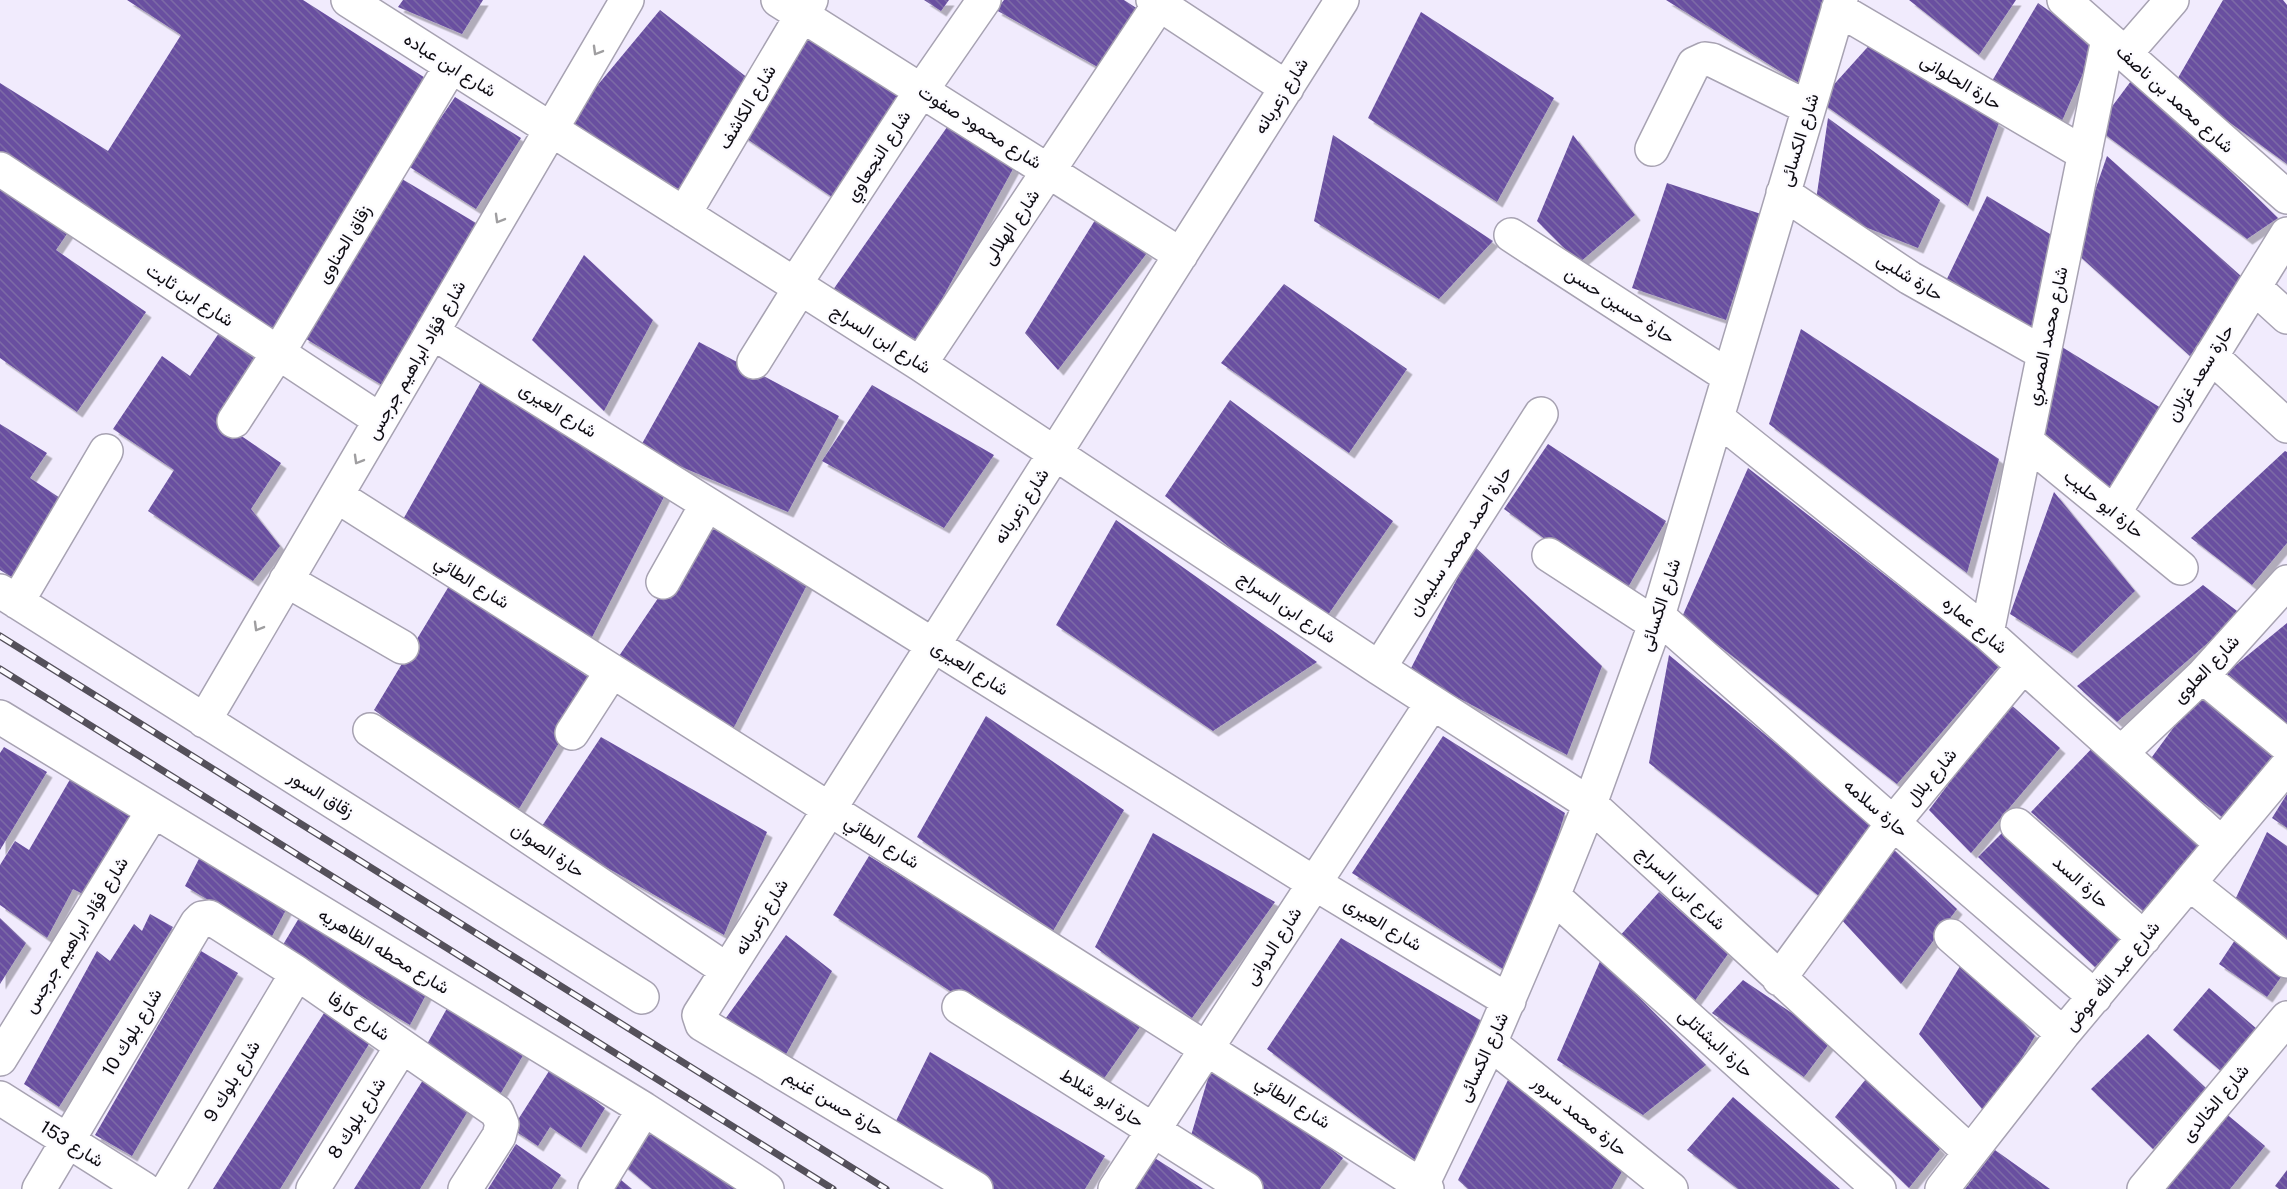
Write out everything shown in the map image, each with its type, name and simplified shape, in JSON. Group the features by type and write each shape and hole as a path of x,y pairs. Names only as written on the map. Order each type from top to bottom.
{"street":[{"name":"شارع ابن عباده","path":"348,0 551,129"},
{"name":"شارع فؤاد ابراهيم جرجس","path":"204,721 627,0"},
{"name":"شارع النجعاوي","path":"754,362 797,286 921,91 984,0"},
{"name":"شارع زعربانه","path":"700,1013 1342,0"},
{"name":"شارع محمد بن ناصف","path":"2064,0 2286,193"},
{"path":"2117,47 2172,0"},
{"path":"1158,1 1287,88"},
{"name":"شارع الهلالى","path":"920,364 1158,1"},
{"name":"شارع الكسائى","path":"1424,1188 1509,1001 1553,897 1590,804 1657,620 1839,4"},
{"name":"حارة الحلوانى","path":"1839,4 2085,154"},
{"name":"شارع محمود صفوت","path":"797,5 921,91 1181,255"},
{"name":"شارع الكاشف","path":"684,214 797,5"},
{"name":"شارع محمد المصري","path":"1987,633 2085,154 2117,47"},
{"path":"1652,149 1694,64 1701,60 1712,60 1809,108"},
{"name":"زقاق الحناوى","path":"234,421 278,353 451,66"},
{"name":"شارع ابن السراج","path":"551,129 920,364 1378,668 1590,804 1970,1152"},
{"name":"شارع ابن ثابت","path":"0,169 380,420"},
{"name":"حارة شلبى","path":"1783,193 1910,278 2043,353"},
{"name":"حارة سعد غزلان","path":"2114,513 2287,234"},
{"name":"حارة حسين حسن","path":"1511,235 1728,376"},
{"path":"2254,287 2287,317"},
{"name":"شارع العيرى","path":"432,332 1314,883 1509,1001"},
{"path":"2211,356 2287,426"},
{"name":"حارة احمد محمد سليمان","path":"1378,668 1541,414"},
{"name":"شارع عماره","path":"1717,418 1987,633 2222,844"},
{"name":"حارة ابو حليب","path":"2026,441 2181,568"},
{"path":"8,596 106,451"},
{"name":"شارع الطائي","path":"337,496 1424,1188"},
{"path":"663,582 708,504"},
{"name":"حارة سلامه","path":"1549,555 1657,620 2095,997"},
{"path":"286,580 402,647"},
{"name":"شارع العلوى","path":"2121,753 2202,676 2287,582"},
{"name":"زقاق السور","path":"8,596 642,997"},
{"name":"شارع بلال","path":"1779,979 1893,823 2023,666"},
{"path":"572,733 612,671"},
{"path":"2202,676 2287,746"},
{"name":"شارع الدوانى","path":"1115,1189 1432,703"},
{"name":"شارع محطه الظاهريه","path":"0,717 644,1109 767,1189"},
{"name":"حارة الصوان","path":"370,730 727,970"},
{"name":"شارع عبد الله عوض","path":"1942,1189 2063,1034 2287,766"},
{"name":"شارع فؤاد ابراهيم جرجس","path":"0,1059 153,811"},
{"name":"حارة السد","path":"2017,825 2144,938"},
{"path":"2189,883 2287,961"},
{"name":"حارة البشاتلى","path":"1553,897 1880,1189"},
{"name":"شارع كارفا","path":"198,923 202,918 212,918 297,973 492,1108 502,1124 500,1136 465,1189"},
{"name":"شارع بلوك 10","path":"39,1189 198,923"},
{"path":"1951,936 2063,1034"},
{"name":"شارع بلوك 9","path":"168,1189 297,973"},
{"name":"حارة ابو شلاط","path":"959,1007 1246,1189"},
{"name":"حارة حسن غنيم","path":"700,1013 699,1020 702,1024 976,1189"},
{"name":"شارع الخالدى","path":"2144,1189 2287,1018"},
{"name":"حارة محمد سرور","path":"1490,1043 1671,1189"},
{"name":"شارع بلوك 8","path":"312,1189 402,1046"},
{"name":"شارع 153","path":"0,1098 144,1189"},
{"path":"596,1189 644,1109"}],"building":[{"path":"127,0 303,0 430,81 272,334 0,161 0,83 108,151 181,35"},
{"path":"403,0 483,0 462,34 398,7"},
{"path":"924,0 949,0 941,11"},
{"path":"1004,0 1124,0 1141,11 1103,70 996,10"},
{"path":"1666,0 1823,0 1802,85"},
{"path":"1909,0 2016,0 1979,55"},
{"path":"2223,0 2283,0 2287,5 2287,164 2175,83"},
{"path":"2038,3 2096,44 2061,123 1992,81"},
{"path":"660,10 753,82 680,190 567,122"},
{"path":"1421,12 1554,98 1497,202 1368,118"},
{"path":"807,32 903,92 835,199 740,134"},
{"path":"1874,40 1999,123 1968,206 1819,101"},
{"path":"2134,77 2278,218 2247,239 2096,128"},
{"path":"455,97 521,138 476,209 408,166"},
{"path":"1828,118 1940,200 1918,248 1815,207"},
{"path":"952,120 1019,158 919,341 828,297"},
{"path":"1333,135 1493,241 1439,299 1314,221"},
{"path":"1573,135 1635,215 1579,263 1537,221"},
{"path":"2107,156 2242,277 2190,356 2074,251"},
{"path":"0,176 73,225 56,250 146,312 77,412 0,358"},
{"path":"397,176 476,223 382,385 303,337"},
{"path":"1667,183 1761,214 1726,320 1632,288"},
{"path":"1987,196 2060,240 2034,336 1943,287"},
{"path":"1097,217 1147,253 1058,370 1025,333"},
{"path":"584,255 653,320 604,411 532,340"},
{"path":"1284,284 1407,369 1349,453 1221,363"},
{"path":"225,324 268,353 221,422 281,463 251,509 280,546 253,581 148,511 174,470 113,429 162,356 190,376"},
{"path":"1801,329 1999,459 1967,573 1769,424"},
{"path":"699,342 839,416 788,512 639,449"},
{"path":"2062,347 2161,408 2113,499 2034,439"},
{"path":"481,382 665,495 590,641 401,523"},
{"path":"872,385 994,455 944,528 822,461"},
{"path":"1230,400 1393,521 1323,622 1165,496"},
{"path":"0,424 47,453 30,478 63,500 13,578 0,570"},
{"path":"1548,444 1666,521 1623,596 1504,509"},
{"path":"2285,451 2287,452 2287,543 2252,585 2191,538"},
{"path":"1748,468 2000,665 1897,784 1682,617"},
{"path":"2054,492 2135,591 2072,653 2010,614"},
{"path":"1116,520 1317,662 1213,731 1056,625"},
{"path":"710,521 810,579 732,731 617,659"},
{"path":"1474,546 1602,666 1567,755 1409,672"},
{"path":"2203,585 2241,614 2117,722 2077,686"},
{"path":"449,586 596,682 517,812 374,710"},
{"path":"2287,623 2287,730 2226,673"},
{"path":"1669,655 1874,825 1819,896 1649,763"},
{"path":"2198,694 2283,759 2231,824 2149,761"},
{"path":"2009,703 2060,748 1971,853 1929,810"},
{"path":"986,716 1124,810 1053,931 917,837"},
{"path":"1443,736 1565,813 1514,976 1352,873"},
{"path":"601,737 767,832 724,935 540,829"},
{"path":"2097,743 2203,840 2152,919 2031,812"},
{"path":"4,747 47,772 0,850 0,753"},
{"path":"72,776 138,813 89,897 73,889 47,938 0,905 0,865 15,841 29,850"},
{"path":"2287,794 2287,828 2272,818"},
{"path":"2006,829 2122,939 2095,967 1978,857"},
{"path":"2267,832 2287,846 2287,942 2234,902"},
{"path":"1153,833 1275,902 1192,1018 1095,947"},
{"path":"1890,846 1957,909 1901,984 1839,917"},
{"path":"203,851 287,908 271,938 185,886"},
{"path":"869,856 1142,1024 1098,1087 833,915"},
{"path":"1659,892 1728,954 1689,1009 1618,938"},
{"path":"302,913 428,991 410,1025 281,948"},
{"path":"150,914 173,927 59,1107 24,1084 97,951 110,961 134,924 142,931"},
{"path":"0,918 26,943 0,984"},
{"path":"786,935 832,971 785,1056 723,1022"},
{"path":"2237,937 2286,970 2267,997 2219,964"},
{"path":"1341,938 1487,1024 1426,1168 1267,1049"},
{"path":"201,951 238,973 132,1156 95,1135"},
{"path":"1965,958 2035,1036 1987,1115 1919,1034"},
{"path":"1601,959 1706,1065 1643,1115 1557,1060"},
{"path":"1743,980 1832,1040 1804,1077 1712,1013"},
{"path":"2209,988 2257,1029 2221,1071 2173,1030"},
{"path":"450,1003 525,1052 495,1103 422,1053"},
{"path":"324,1013 369,1044 280,1189 213,1189"},
{"path":"2148,1034 2206,1088 2153,1149 2091,1089"},
{"path":"930,1052 1105,1156 1085,1189 992,1189 892,1129"},
{"path":"1214,1058 1343,1158 1320,1189 1248,1189 1187,1149"},
{"path":"551,1068 605,1108 581,1148 550,1127 538,1146 512,1129"},
{"path":"1509,1078 1624,1168 1612,1189 1468,1189 1458,1180"},
{"path":"1866,1079 1940,1149 1909,1188 1835,1117"},
{"path":"423,1080 468,1111 420,1189 354,1189"},
{"path":"1733,1097 1840,1189 1738,1189 1687,1150"},
{"path":"2224,1112 2265,1146 2230,1189 2164,1189"},
{"path":"644,1117 744,1189 652,1189 616,1159"},
{"path":"516,1144 561,1175 552,1189 488,1189"},
{"path":"1995,1150 2050,1189 1965,1189"},
{"path":"1150,1155 1203,1189 1129,1189"},
{"path":"609,1170 632,1189 597,1189"},
{"path":"2287,1170 2287,1189 2279,1189 2275,1186"}],"railway":[{"path":"0,636 886,1189"},
{"path":"0,669 833,1189"}]}
